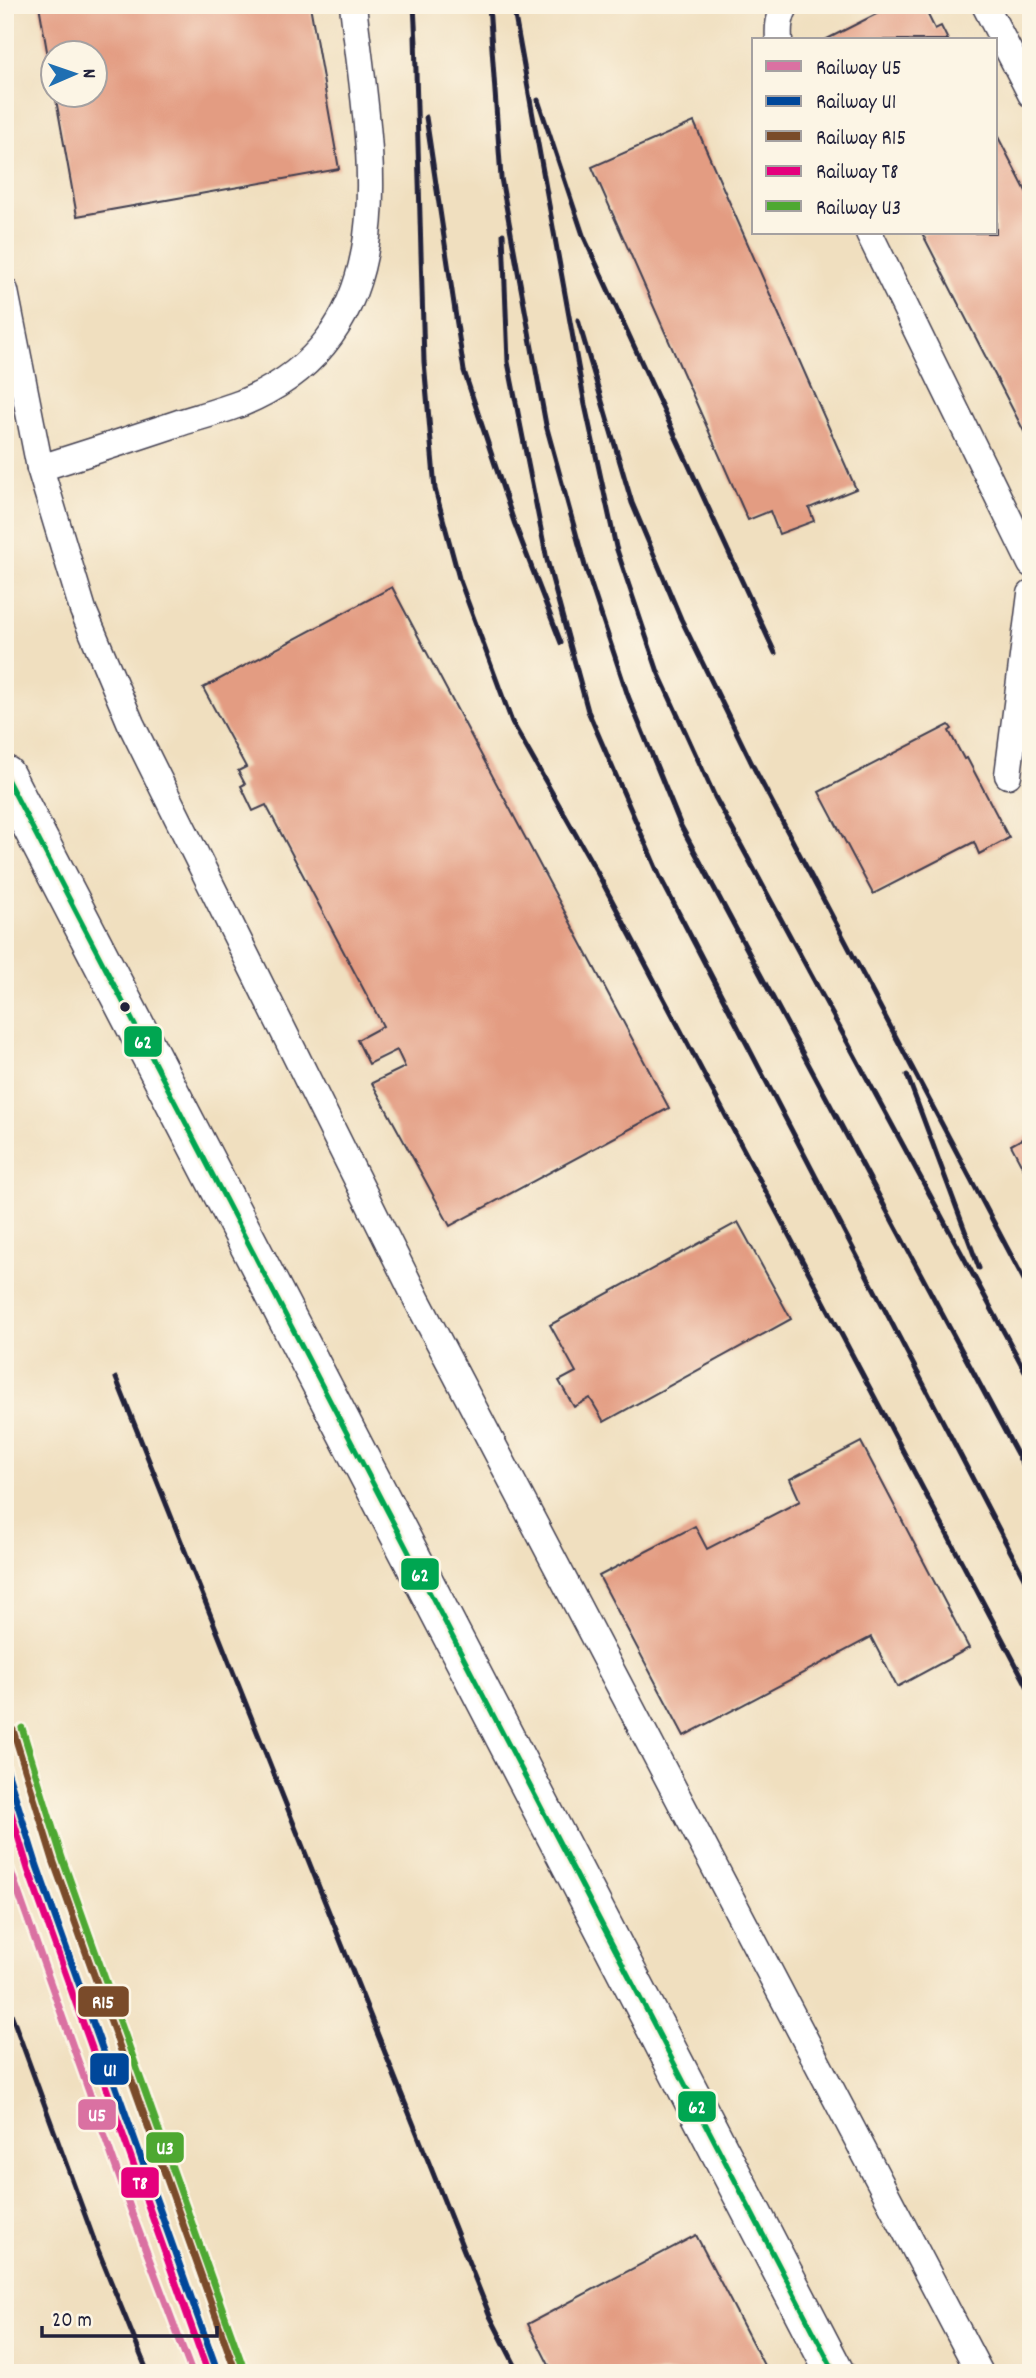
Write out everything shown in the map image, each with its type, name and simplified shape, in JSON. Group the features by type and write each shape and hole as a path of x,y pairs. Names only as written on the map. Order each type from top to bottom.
{"street":[{"path":"5,775 835,2373"}],"lane":[{"path":"40,468 243,402 292,375 322,346 345,314 360,275 371,217 371,166 353,5"},
{"path":"779,38 780,15 786,5"},
{"path":"985,5 1031,94"},
{"path":"870,234 1031,564"},
{"path":"5,291 40,468 83,610 131,724 417,1300 980,2373"},
{"path":"1008,775 1031,594"}],"building":[{"path":"39,5 310,5 339,169 77,216 58,108 108,108 108,38 45,38"},
{"path":"894,5 923,5 935,29 941,26 947,38 829,38"},
{"path":"694,122 856,489 809,508 814,521 779,534 770,511 748,520 592,167"},
{"path":"998,137 1031,201 1031,445 923,234 998,234"},
{"path":"392,587 669,1108 450,1226 372,1083 405,1067 397,1050 369,1064 357,1040 383,1026 266,805 253,811 241,786 245,784 238,771 246,767 203,688"},
{"path":"949,725 952,729 949,731 964,759 967,758 1009,838 979,854 974,842 873,894 819,792"},
{"path":"1031,1134 1031,1183 1011,1145"},
{"path":"738,1222 791,1319 604,1422 590,1398 574,1407 559,1381 576,1372 550,1325"},
{"path":"861,1442 969,1648 897,1687 871,1637 684,1736 599,1576 695,1526 707,1549 800,1501 790,1479"},
{"path":"696,2235 768,2373 553,2373 528,2324"}],"railway":[{"path":"414,5 416,44"},
{"path":"489,5 501,178 546,425 585,566 628,696 681,826 1031,1480"},
{"path":"513,5 585,405 616,547 658,672 715,797 1031,1382"},
{"path":"415,35 424,362 435,489 459,578 512,722 597,872 1031,1693"},
{"path":"538,100 583,235 775,653"},
{"path":"426,117 464,371 514,522 561,643"},
{"path":"503,234 508,362 547,560 588,711 660,877 1031,1591"},
{"path":"578,320 632,503 681,619 754,768 1031,1293"},
{"path":"907,1075 979,1268"},
{"path":"116,1378 490,2316 519,2373"},
{"path":"5,1997 96,2245 148,2373"}],"rail line":[{"name":"U3","path":"22,1728 62,1858 243,2367"},
{"name":"R15","path":"13,1730 53,1860 235,2370"},
{"name":"U1","path":"5,1764 37,1866 218,2373"},
{"name":"T8","path":"5,1793 28,1869 208,2373"},
{"name":"U5","path":"5,1855 132,2213 192,2373"}],"transit line":[{"name":"62","path":"5,775 835,2373"}]}
